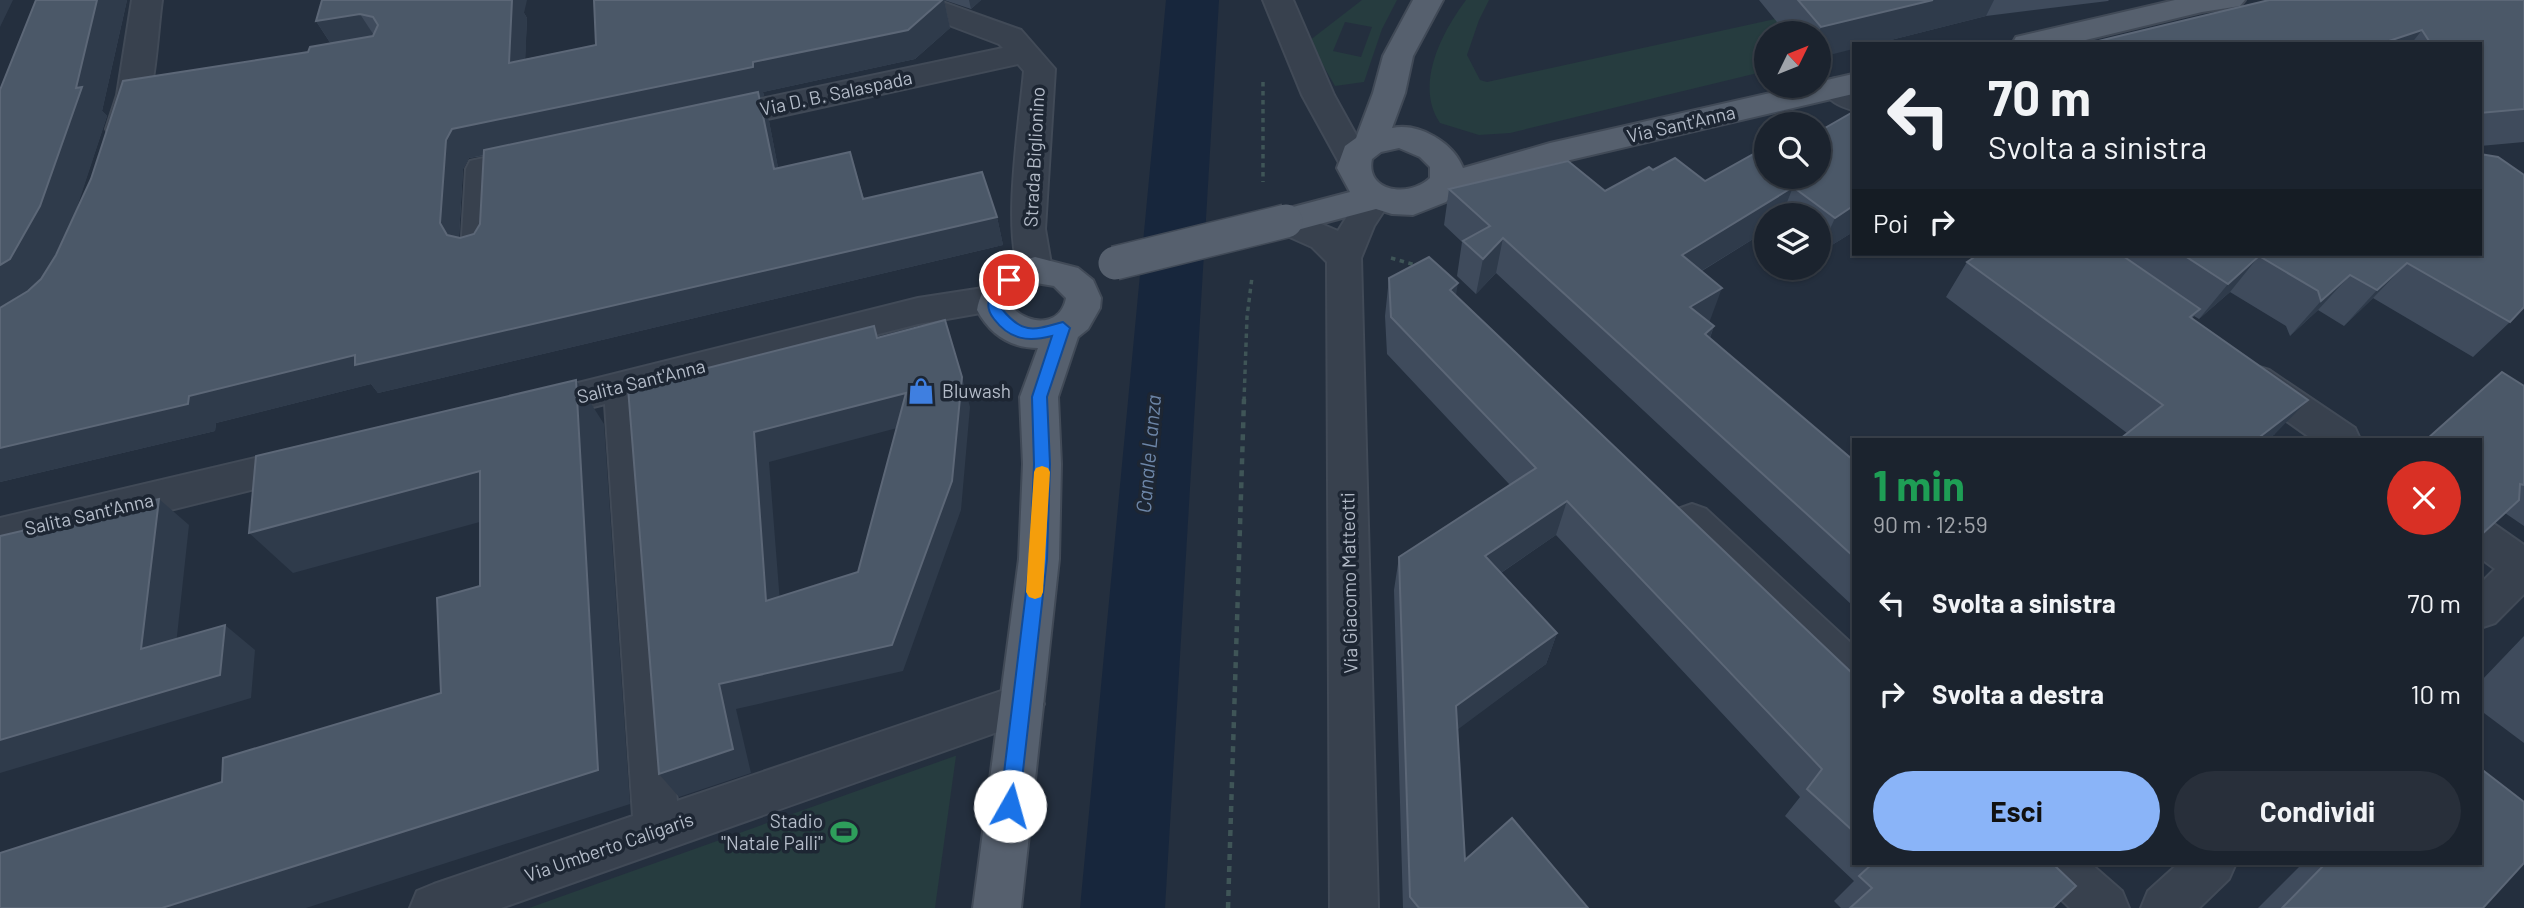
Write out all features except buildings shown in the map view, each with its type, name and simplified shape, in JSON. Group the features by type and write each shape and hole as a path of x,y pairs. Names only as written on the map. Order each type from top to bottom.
{"main road":[{"path":"1389,93 1427,147 1446,164 1447,175 1443,186 1420,200 1406,203 1376,197 1364,190 1359,158 1389,93 1398,56 1428,0"},
{"path":"2036,42 2213,1"},
{"name":"Via Sant'Anna","path":"1443,186 1550,154 1847,91"},
{"path":"1300,218 1359,158 1383,139 1427,147"},
{"name":"Via Sant'Anna","path":"1427,147 1550,154"},
{"path":"1073,280 1115,263 1376,197"},
{"path":"1002,314 1020,333 1035,335 1063,328 1074,320 1080,310 1083,299 1080,289 1073,280 1062,274 1035,270 1009,280 1002,314 1040,397"},
{"path":"997,908 1039,559 1042,464 1040,397 1063,328"}],"street":[{"path":"112,159 147,93 147,0"},
{"path":"909,0 1010,37 1026,53"},
{"path":"1282,11 1318,95 1359,158"},
{"name":"Via D. B. Salaspada","path":"686,125 1026,53"},
{"name":"Strada Biglionino","path":"1026,53 1040,69 1028,229 1035,270"},
{"path":"478,252 482,169 564,151"},
{"name":"Via Giacomo Matteotti","path":"1354,908 1344,258 1359,224 1376,197"},
{"path":"1300,218 1344,258"},
{"name":"Salita Sant'Anna","path":"500,415 918,311 954,304 1002,314"},
{"path":"2230,362 2340,438"},
{"path":"622,386 656,830"},
{"name":"Salita Sant'Anna","path":"0,535 338,454"},
{"path":"1662,493 1852,671"},
{"path":"2482,537 2524,567 2482,608"},
{"name":"Via Umberto Caligaris","path":"433,908 1022,704"},
{"path":"2058,865 2105,908"},
{"path":"2165,908 2211,865"}],"path":[{"path":"1263,183 1263,81 1282,11"},
{"path":"1228,908 1247,317 1254,263"}],"green space":[{"path":"1362,0 1397,0 1382,29 1364,82 1335,86 1309,41","holes":["1345,22 1372,27 1361,57 1333,51"]},
{"path":"1466,0 1489,0 1467,55 1480,80 1487,82 1754,24 1754,74 1510,133 1479,135 1440,123 1430,92 1434,59"},
{"name":"Stadio \"Natale Palli\"","path":"955,756 935,908 529,908"}],"water":[{"name":"Canale Lanza","path":"1166,0 1219,0 1165,908 1080,908"}],"slow traffic":[{"path":"1035,592 1042,472"}],"place":[{"name":"Bluwash","path":"921,391"},
{"name":"Stadio \"Natale Palli\"","path":"844,832"}],"route":[{"path":"1009,280 996,299 995,310 1000,320 1009,328 1035,335 1063,328 1040,397 1042,464 1039,559 1010,806"}]}
